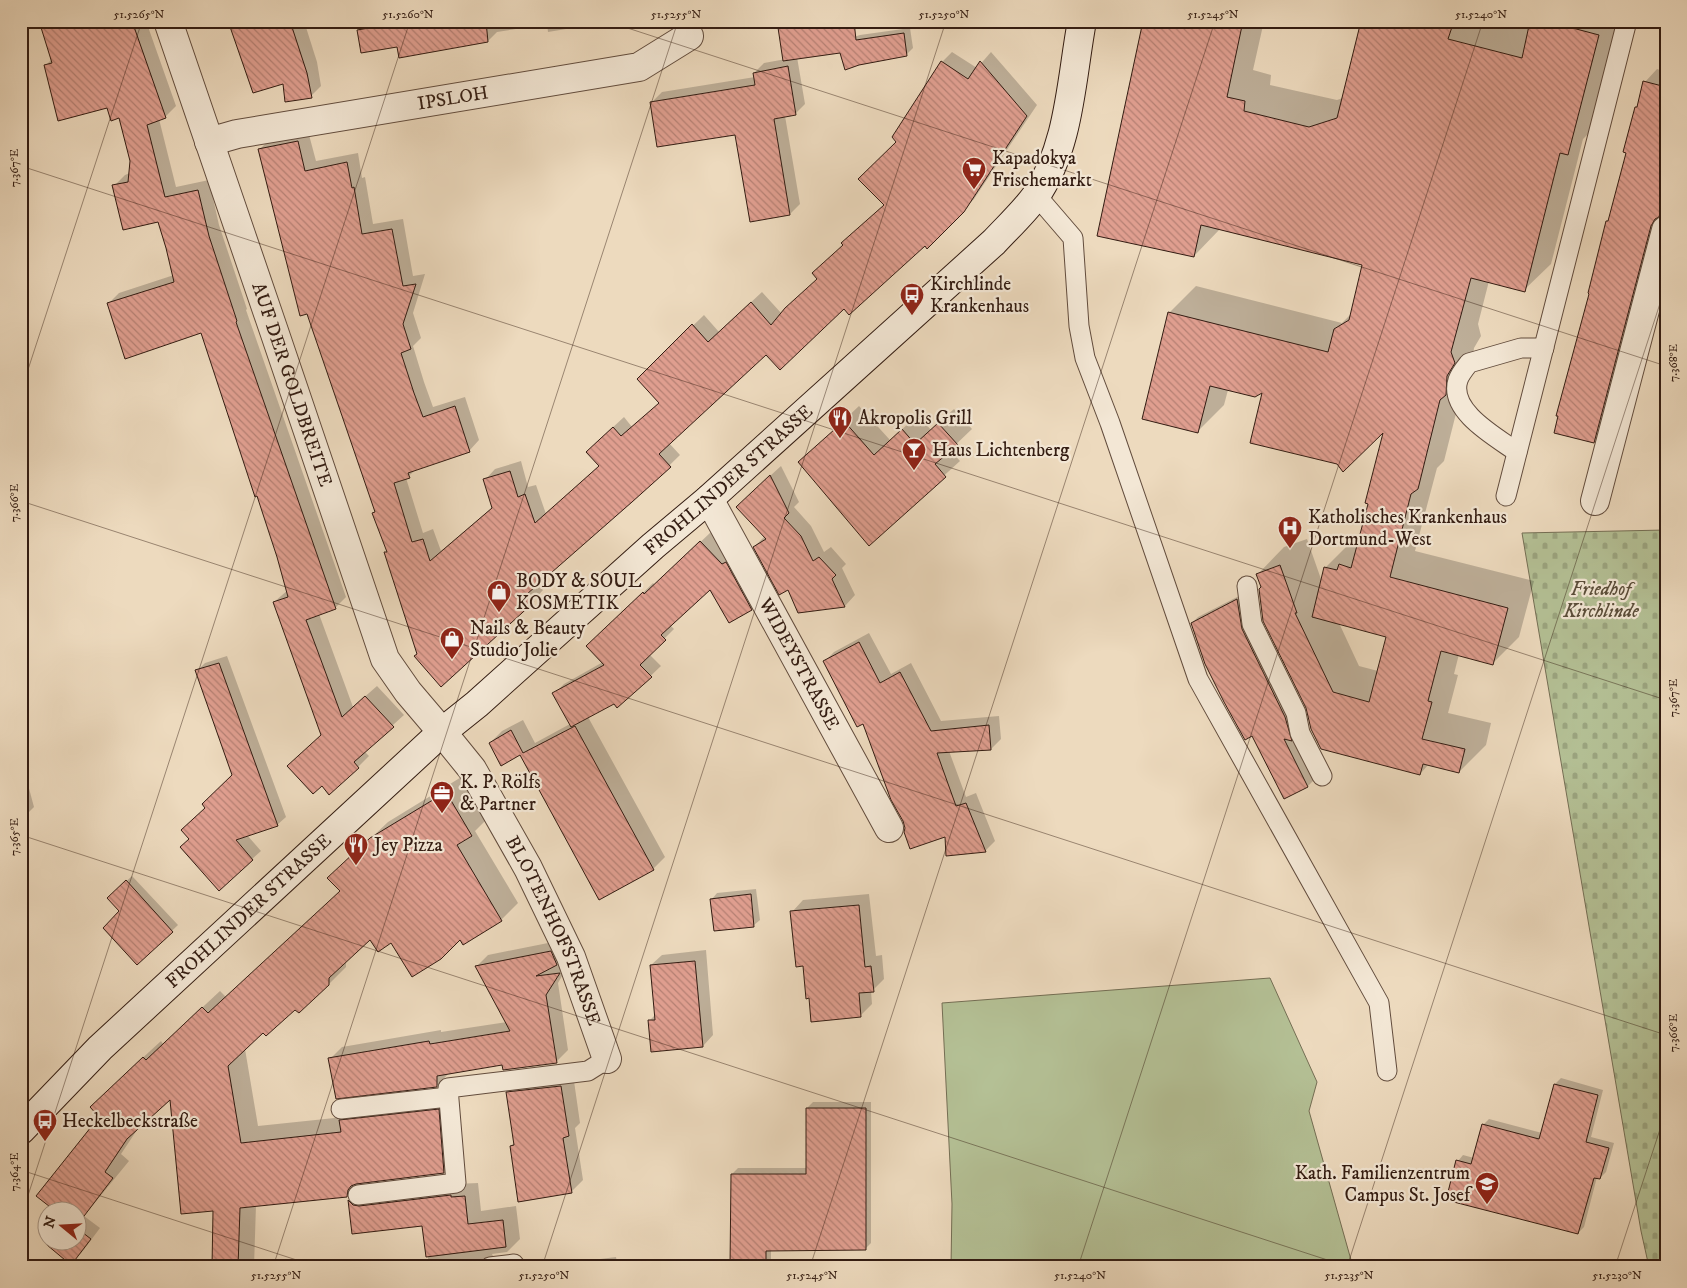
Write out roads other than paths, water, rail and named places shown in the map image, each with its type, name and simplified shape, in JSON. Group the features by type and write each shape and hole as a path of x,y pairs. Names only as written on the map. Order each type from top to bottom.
{"street":[{"name":"AUF DER GOLDBREITE","path":"168,21 385,659 408,692 442,732"},
{"name":"FROHLINDER STRASSE","path":"21,1130 100,1048 442,732 477,704 653,546 709,499 994,242 1026,208 1051,169 1062,136 1082,21"},
{"name":"IPSLOH","path":"209,142 237,134 639,67 689,36"},
{"path":"1596,501 1666,230"},
{"name":"WIDEYSTRASSE","path":"709,499 889,828"},
{"name":"BLOTENHOFSTRASSE","path":"442,732 472,769 528,868 570,957 607,1059"}],"lane":[{"path":"1506,496 1627,21"},
{"path":"1036,195 1073,238 1079,326 1085,358 1110,423 1198,679 1379,1003 1387,1071"},
{"path":"1517,452 1476,423 1458,401 1458,381 1469,363 1521,348 1544,348"},
{"path":"1247,586 1252,624 1296,713 1300,733 1322,776"},
{"path":"358,1195 456,1183 448,1088 588,1071 607,1059"},
{"path":"341,1109 448,1097"},
{"path":"490,1267 514,1264"}],"place":[{"name":"Kapadokya Frischemarkt","path":"974,190"},
{"name":"Kirchlinde Krankenhaus","path":"912,316"},
{"name":"Akropolis Grill","path":"840,439"},
{"name":"Haus Lichtenberg","path":"914,471"},
{"name":"Katholisches Krankenhaus Dortmund-West","path":"1290,549"},
{"name":"BODY & SOUL KOSMETIK","path":"499,613"},
{"name":"Nails & Beauty Studio Jolie","path":"452,660"},
{"name":"K. P. Rölfs & Partner","path":"442,814"},
{"name":"Jey Pizza","path":"356,866"},
{"name":"Heckelbeckstraße","path":"45,1142"},
{"name":"Kath. Familienzentrum Campus St. Josef","path":"1487,1205"}],"park label":[{"name":"Friedhof Kirchlinde","path":"1601,600"}]}
